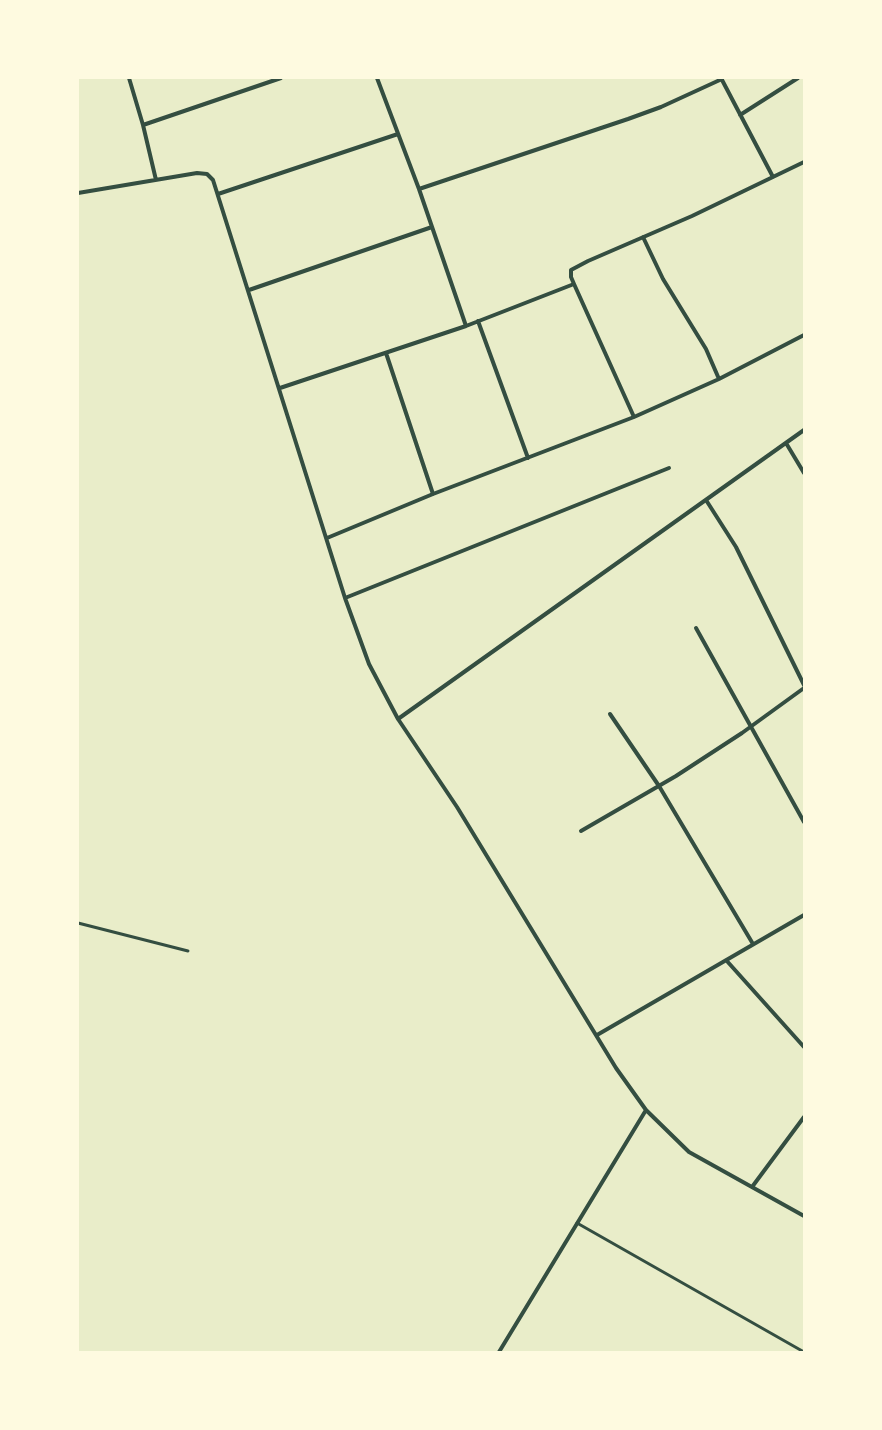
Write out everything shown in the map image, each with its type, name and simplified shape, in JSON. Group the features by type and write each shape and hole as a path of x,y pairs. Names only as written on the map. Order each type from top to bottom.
{"street":[{"path":"129,78 143,125 156,180"},
{"path":"143,125 281,78"},
{"path":"377,78 419,189 466,326"},
{"path":"419,189 661,107 721,78 773,177"},
{"path":"740,115 798,78"},
{"path":"218,194 398,134"},
{"path":"634,417 571,277 571,270 804,162"},
{"path":"78,193 197,173 207,174 213,180 280,388 345,598 369,664 398,719 457,807 616,1068 646,1110 689,1152 804,1216"},
{"path":"249,290 432,227"},
{"path":"643,237 663,279 702,343 720,379"},
{"path":"280,388 466,326 574,284"},
{"path":"478,321 528,458"},
{"path":"327,538 433,494 634,417 720,379 804,335"},
{"path":"386,353 433,494"},
{"path":"398,719 804,430"},
{"path":"786,443 804,473"},
{"path":"345,598 669,468"},
{"path":"706,500 736,547 804,685"},
{"path":"696,628 752,726 804,822"},
{"path":"581,831 659,786 752,726 804,688"},
{"path":"610,714 659,786 753,944"},
{"path":"597,1035 804,915"},
{"path":"726,960 804,1047"},
{"path":"499,1352 646,1110"},
{"path":"752,1187 804,1116"}],"lane":[{"path":"78,923 188,951"},
{"path":"577,1223 804,1352"}]}
